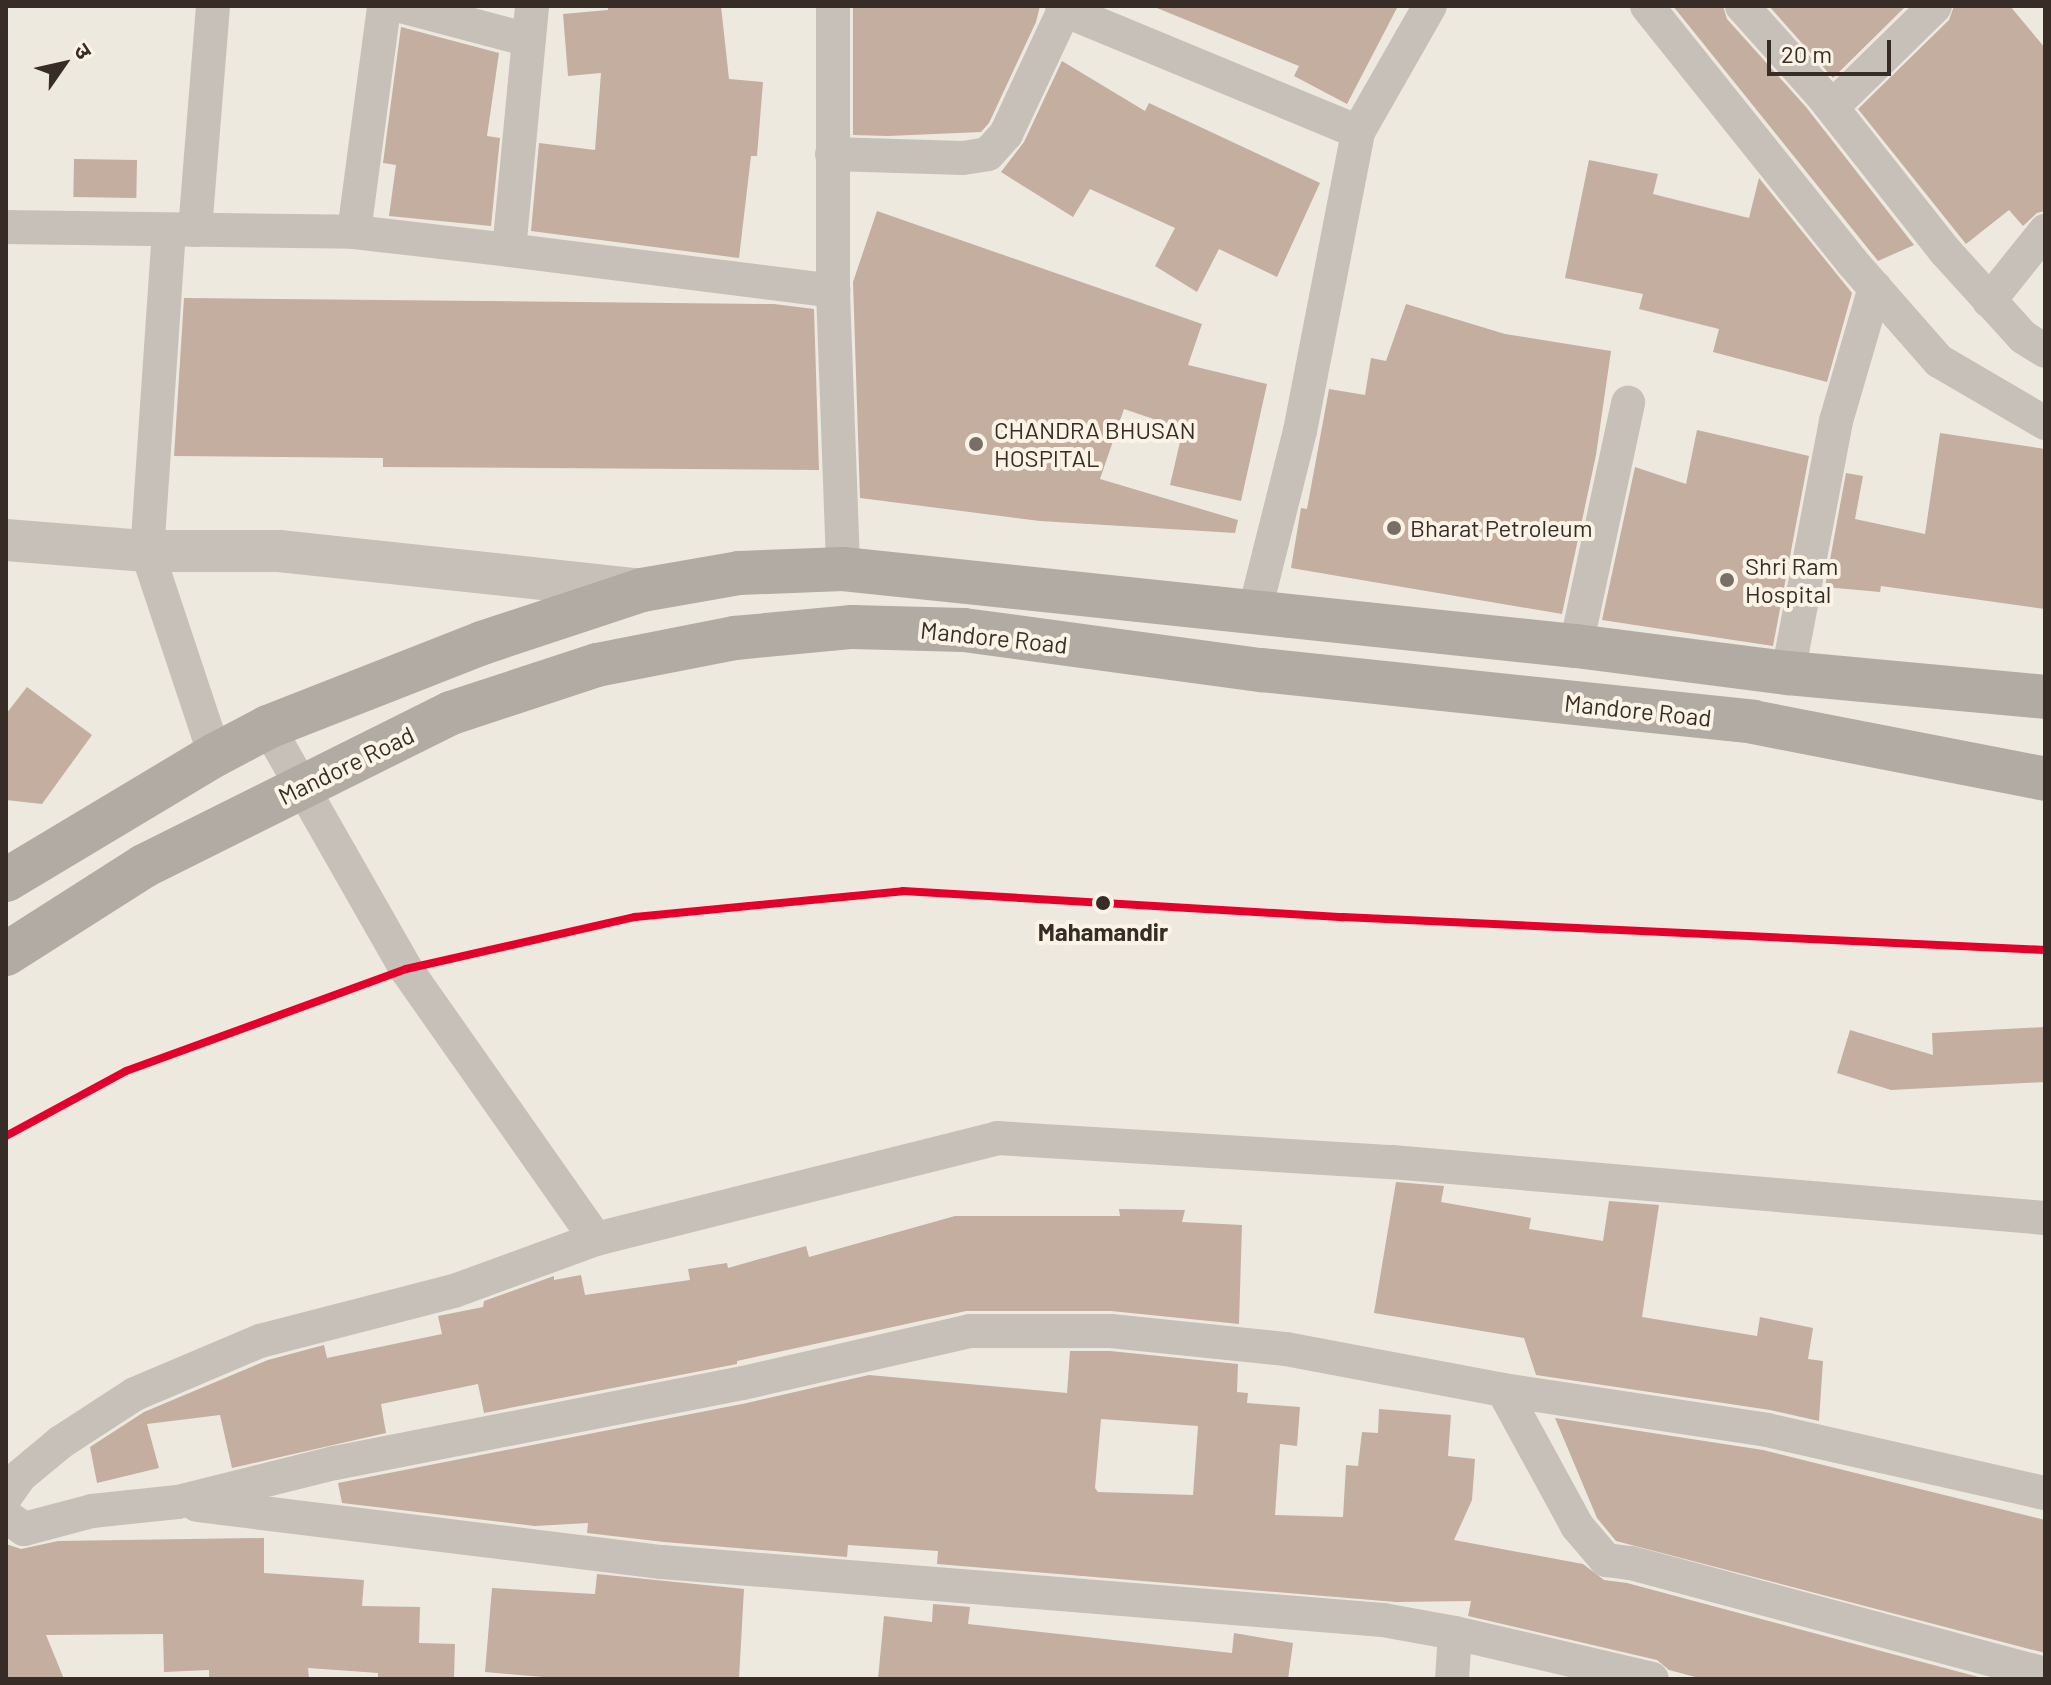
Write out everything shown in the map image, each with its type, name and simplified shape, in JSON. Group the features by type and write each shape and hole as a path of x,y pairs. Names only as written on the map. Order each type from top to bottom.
{"highway":[{"path":"6,880 215,755 268,727 482,643 642,590 739,573 843,569 1576,646 1788,673 2045,697"},
{"name":"Mandore Road","path":"6,954 144,866 451,713 597,665 735,638 852,627 964,630 1261,670 1753,722 2045,779"}],"street":[{"path":"213,6 182,230 147,551 215,755"},
{"path":"354,232 384,6"},
{"path":"401,6 529,40"},
{"path":"509,250 532,6"},
{"path":"833,6 833,291 843,569"},
{"path":"1254,614 1300,431 1358,132 1430,6"},
{"path":"1647,6 1875,288 1939,361 2045,423"},
{"path":"1742,6 1832,107 1945,251 2023,337 2045,351"},
{"path":"1832,107 1935,6"},
{"path":"832,154 963,158 988,154 1006,134 1063,8 1358,132"},
{"path":"6,227 354,232 833,291"},
{"path":"1989,301 2045,231"},
{"path":"1788,673 1836,421 1875,288"},
{"path":"1576,646 1628,403"},
{"path":"6,540 147,551 279,551 642,590"},
{"path":"268,727 406,969 596,1239"},
{"path":"6,1496 20,1476 61,1442 135,1394 260,1341 454,1291 596,1239 997,1138 1392,1162 2045,1218"},
{"path":"6,1516 24,1529 92,1511 178,1502 335,1463 743,1383 970,1331 1111,1331 1270,1347 1503,1390 1767,1430 2045,1493"},
{"path":"1503,1390 1577,1526 1606,1560 1631,1563 2045,1674"},
{"path":"178,1502 662,1562 1383,1620 1455,1633 1652,1679"},
{"path":"1452,1679 1455,1633"}],"building":[{"path":"608,6 721,6 729,79 763,82 757,156 751,156 739,258 531,231 539,143 595,150 601,73 568,76 563,14 608,10"},
{"path":"853,6 1040,6 1036,22 989,123 981,132 888,136 853,135"},
{"path":"1152,6 1398,6 1347,104 1294,76 1299,66"},
{"path":"1673,6 1723,6 1727,19 1806,107 1914,245 1878,261"},
{"path":"1769,6 1906,6 1833,78"},
{"path":"1954,6 2010,6 2045,48 2045,211 2037,213 2023,226 2009,210 1966,244 1858,109 1949,20"},
{"path":"401,27 499,53 487,136 500,138 491,226 389,216 396,165 383,163"},
{"path":"1062,61 1145,111 1149,103 1320,183 1277,277 1219,249 1197,292 1155,266 1175,228 1090,189 1073,217 1001,172 1024,142"},
{"path":"74,159 137,160 136,198 73,197"},
{"path":"1589,160 1658,174 1653,194 1749,218 1759,178 1852,293 1827,382 1713,352 1719,329 1639,309 1643,294 1565,278"},
{"path":"877,211 1202,324 1188,365 1267,384 1241,501 1170,485 1183,429 1124,409 1100,479 1238,520 1235,533 1040,521 860,498 853,282"},
{"path":"184,298 774,304 814,309 819,470 383,467 383,458 174,456"},
{"path":"1406,304 1505,334 1611,351 1596,455 1562,614 1291,568 1301,508 1307,509 1329,389 1365,395 1371,358 1386,361"},
{"path":"1697,430 1809,456 1773,646 1602,620 1635,467 1686,484"},
{"path":"1940,433 2045,449 2045,609 1881,586 1880,592 1825,587 1846,473 1863,476 1855,519 1925,534"},
{"path":"27,687 92,735 42,804 6,800 6,714"},
{"path":"2045,1027 2045,1082 1891,1090 1837,1073 1850,1030 1933,1055 1932,1033"},
{"path":"1396,1182 1444,1186 1441,1202 1531,1218 1529,1229 1603,1241 1609,1201 1659,1205 1642,1317 1757,1336 1760,1317 1813,1328 1808,1359 1823,1361 1819,1421 1770,1410 1536,1375 1524,1338 1374,1313"},
{"path":"1119,1209 1185,1210 1182,1222 1242,1225 1239,1324 1111,1311 966,1311 737,1361 737,1364 484,1413 478,1384 381,1404 386,1433 232,1468 220,1415 147,1424 159,1468 97,1483 90,1447 144,1412 268,1360 324,1345 327,1358 442,1334 438,1316 483,1307 484,1301 554,1276 554,1280 581,1275 585,1295 690,1280 688,1269 727,1263 728,1268 806,1246 809,1257 955,1216 1120,1216"},
{"path":"1070,1351 1110,1351 1238,1364 1237,1392 1248,1393 1247,1403 1300,1407 1297,1446 1280,1444 1275,1515 1343,1517 1346,1465 1358,1466 1362,1432 1378,1433 1379,1409 1451,1415 1448,1456 1475,1459 1472,1500 1454,1540 1583,1564 1604,1580 1627,1583 1986,1679 1703,1679 1669,1670 1657,1660 1468,1616 1471,1601 1396,1602 937,1564 938,1551 848,1545 847,1557 664,1542 587,1533 588,1523 535,1526 342,1503 338,1483 747,1403 869,1375 1067,1393","holes":["1101,1419 1198,1426 1193,1495 1098,1492 1095,1488"]},
{"path":"1555,1418 1763,1450 2045,1520 2045,1653 1616,1541 1597,1518"},
{"path":"264,1538 264,1573 364,1580 362,1606 420,1607 419,1643 455,1644 454,1679 378,1679 378,1673 308,1668 309,1679 209,1679 209,1670 164,1672 163,1634 46,1635 64,1679 6,1679 6,1544 21,1549 58,1541"},
{"path":"597,1574 744,1589 739,1679 566,1679 485,1672 492,1588 595,1594"},
{"path":"933,1604 970,1607 968,1624 1232,1653 1234,1633 1293,1643 1288,1679 878,1679 884,1616 932,1622"}],"transit line":[{"path":"6,1136 126,1071 406,969 635,917 903,891 1343,917 2045,950"}],"place":[{"name":"CHANDRA BHUSAN HOSPITAL","path":"976,444"},
{"name":"Bharat Petroleum","path":"1394,528"},
{"name":"Shri Ram Hospital","path":"1727,580"},
{"name":"Mahamandir","path":"1103,903"}]}
